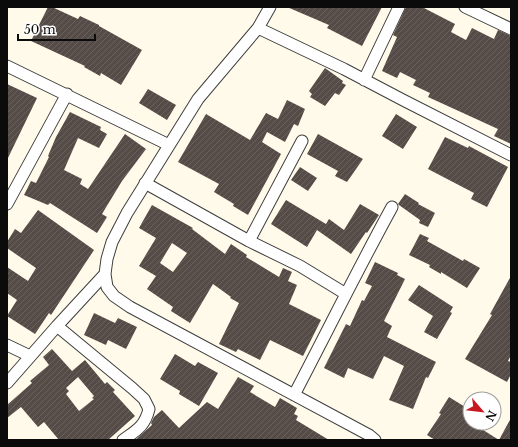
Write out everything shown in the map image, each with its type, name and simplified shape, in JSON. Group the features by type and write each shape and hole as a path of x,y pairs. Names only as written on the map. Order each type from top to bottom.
{"street":[{"path":"270,7 258,28 198,98 127,213 112,242 107,259 105,274 107,287 114,296 130,307 369,435 375,440"},
{"path":"364,80 399,7"},
{"path":"465,7 511,29"},
{"path":"258,28 344,69 511,155"},
{"path":"7,66 169,145"},
{"path":"7,204 66,94"},
{"path":"249,241 302,141"},
{"path":"145,183 249,241 300,266 346,294"},
{"path":"294,395 364,257 392,207"},
{"path":"7,383 105,274"},
{"path":"57,326 132,388 144,399 150,409 147,419 139,428 123,440"},
{"path":"7,345 30,356"}],"building":[{"path":"48,7 52,7 78,19 80,16 99,25 142,50 121,85 101,73 100,76 84,67 85,66 31,41"},
{"path":"287,7 382,7 362,46 327,28 329,25"},
{"path":"406,7 422,7 455,24 451,32 466,40 472,28 494,39 498,30 511,36 511,144 494,136 498,129 428,97 430,93 413,85 416,80 400,72 397,78 382,71 397,37 393,35"},
{"path":"325,68 343,81 342,83 346,85 339,95 335,93 325,106 310,97 312,94 309,91"},
{"path":"7,84 37,98 7,160"},
{"path":"148,89 176,105 167,120 139,103"},
{"path":"287,100 305,109 298,126 294,124 285,142 267,132 262,142 281,154 248,215 233,206 234,204 214,192 219,184 178,162 206,114 250,140 266,113 278,119"},
{"path":"70,112 101,127 100,130 107,134 99,148 78,138 64,170 82,179 80,184 88,189 125,134 146,149 122,181 102,214 107,217 97,233 50,203 48,205 24,195 31,181 36,183 49,157 48,156 56,137"},
{"path":"396,114 417,127 403,149 382,136"},
{"path":"318,134 363,159 347,182 335,176 338,171 307,154"},
{"path":"445,137 468,148 469,146 508,167 487,207 471,199 474,193 428,169"},
{"path":"300,167 317,178 308,191 291,180"},
{"path":"405,194 419,203 418,204 435,213 428,227 419,223 420,220 398,204"},
{"path":"286,200 326,224 329,219 344,230 360,204 379,215 351,254 317,230 307,247 271,224"},
{"path":"152,205 193,228 192,229 225,254 231,244 247,255 246,257 279,277 283,268 292,272 288,281 297,285 289,304 321,320 303,356 270,340 260,360 238,349 236,352 219,344 239,303 230,298 231,297 213,284 190,323 171,311 173,307 147,289 156,276 139,266 156,238 139,228","holes":["172,243 187,253 173,272 160,263"]},
{"path":"38,210 94,250 51,315 49,313 35,334 7,316 17,300 7,293 7,267 28,281 36,268 7,248 7,242 15,229 21,233"},
{"path":"420,234 429,238 427,241 463,261 464,259 480,268 467,288 441,272 441,274 429,267 430,265 409,255"},
{"path":"375,262 398,273 397,275 405,279 384,321 392,326 387,337 436,362 428,378 426,377 413,409 389,400 404,366 384,356 373,379 348,368 344,378 324,368 346,324 350,326 362,300 364,301 372,286 365,283"},
{"path":"511,276 511,355 508,361 511,362 511,374 507,382 465,359 492,315 490,314"},
{"path":"419,285 453,307 450,312 452,313 437,339 424,332 433,316 408,300"},
{"path":"94,313 115,323 118,318 137,327 126,349 108,340 106,345 84,335"},
{"path":"52,349 72,371 85,360 105,384 107,382 115,390 113,392 135,416 108,440 59,440 44,422 38,427 21,407 7,418 7,405 32,383 30,381 49,365 43,357","holes":["78,377 94,396 92,398 94,399 79,411 66,394 69,391 66,388"]},
{"path":"175,354 195,366 198,362 218,373 199,406 179,394 180,391 160,379"},
{"path":"238,377 254,386 250,392 275,407 280,398 297,408 294,414 298,416 296,420 329,440 135,440 152,425 151,423 154,417 162,410 179,428 207,402 218,409"},
{"path":"449,397 462,405 462,431 485,431 499,440 435,440 427,435 441,414 439,413"},
{"path":"511,418 511,440 499,440"}]}
